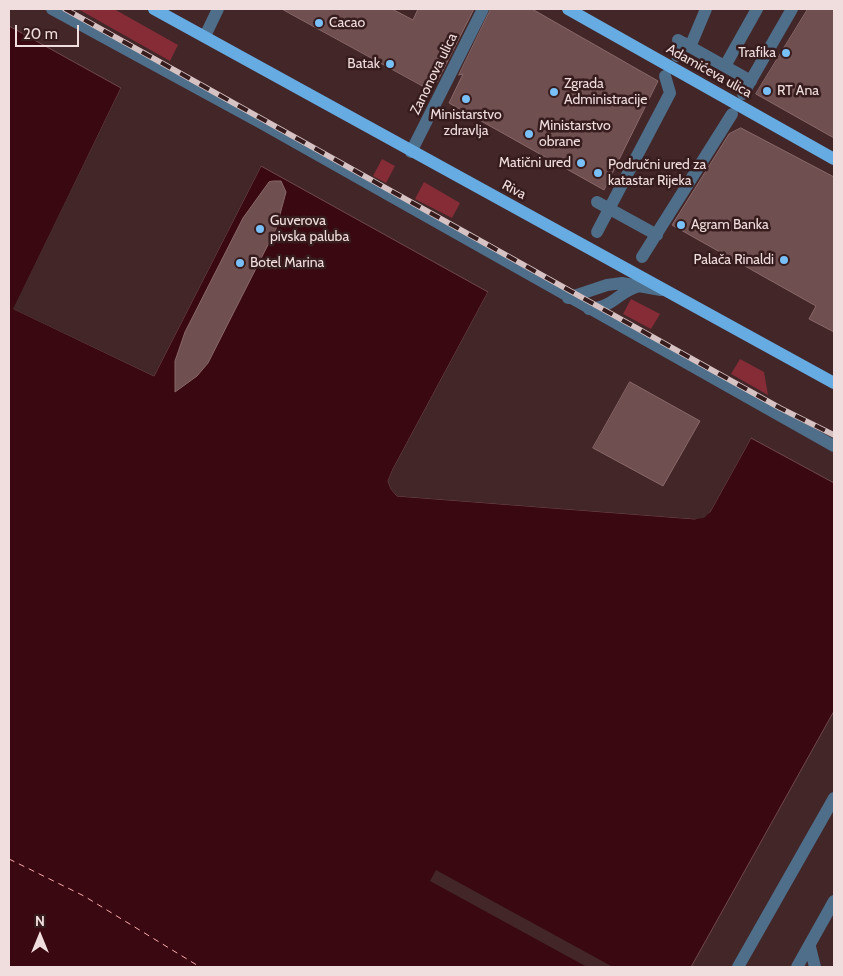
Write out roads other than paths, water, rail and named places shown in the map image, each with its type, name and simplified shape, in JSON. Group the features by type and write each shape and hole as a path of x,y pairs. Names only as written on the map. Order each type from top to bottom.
{"main road":[{"name":"Riva","path":"154,9 411,152 834,382"},
{"name":"Adamićeva ulica","path":"568,9 834,159"}],"street":[{"path":"52,9 268,127 568,298 834,446"},
{"path":"204,36 218,9"},
{"name":"Zanonova ulica","path":"411,152 483,9"},
{"path":"677,56 706,9"},
{"path":"724,66 757,9"},
{"path":"747,95 751,81 792,9"},
{"path":"684,43 751,81"},
{"path":"597,232 670,94 665,76"},
{"path":"642,257 655,242 732,114"},
{"path":"597,202 655,242"},
{"path":"568,298 607,285 622,283 668,292"},
{"path":"589,309 608,306 626,291 640,286"},
{"path":"738,967 834,798"},
{"path":"797,967 834,901"},
{"path":"810,946 815,967"}],"railway":[{"path":"65,9 780,408 834,435"}],"place":[{"name":"Cacao","path":"319,23"},
{"name":"Trafika","path":"786,53"},
{"name":"Batak","path":"390,64"},
{"name":"RT Ana","path":"767,91"},
{"name":"Zgrada Administracije","path":"554,92"},
{"name":"Ministarstvo zdravlja","path":"466,99"},
{"name":"Ministarstvo obrane","path":"529,134"},
{"name":"Matični ured","path":"581,163"},
{"name":"Područni ured za katastar Rijeka","path":"598,173"},
{"name":"Agram Banka","path":"681,225"},
{"name":"Guverova pivska paluba","path":"260,229"},
{"name":"Palača Rinaldi","path":"784,260"},
{"name":"Botel Marina","path":"240,263"}]}
